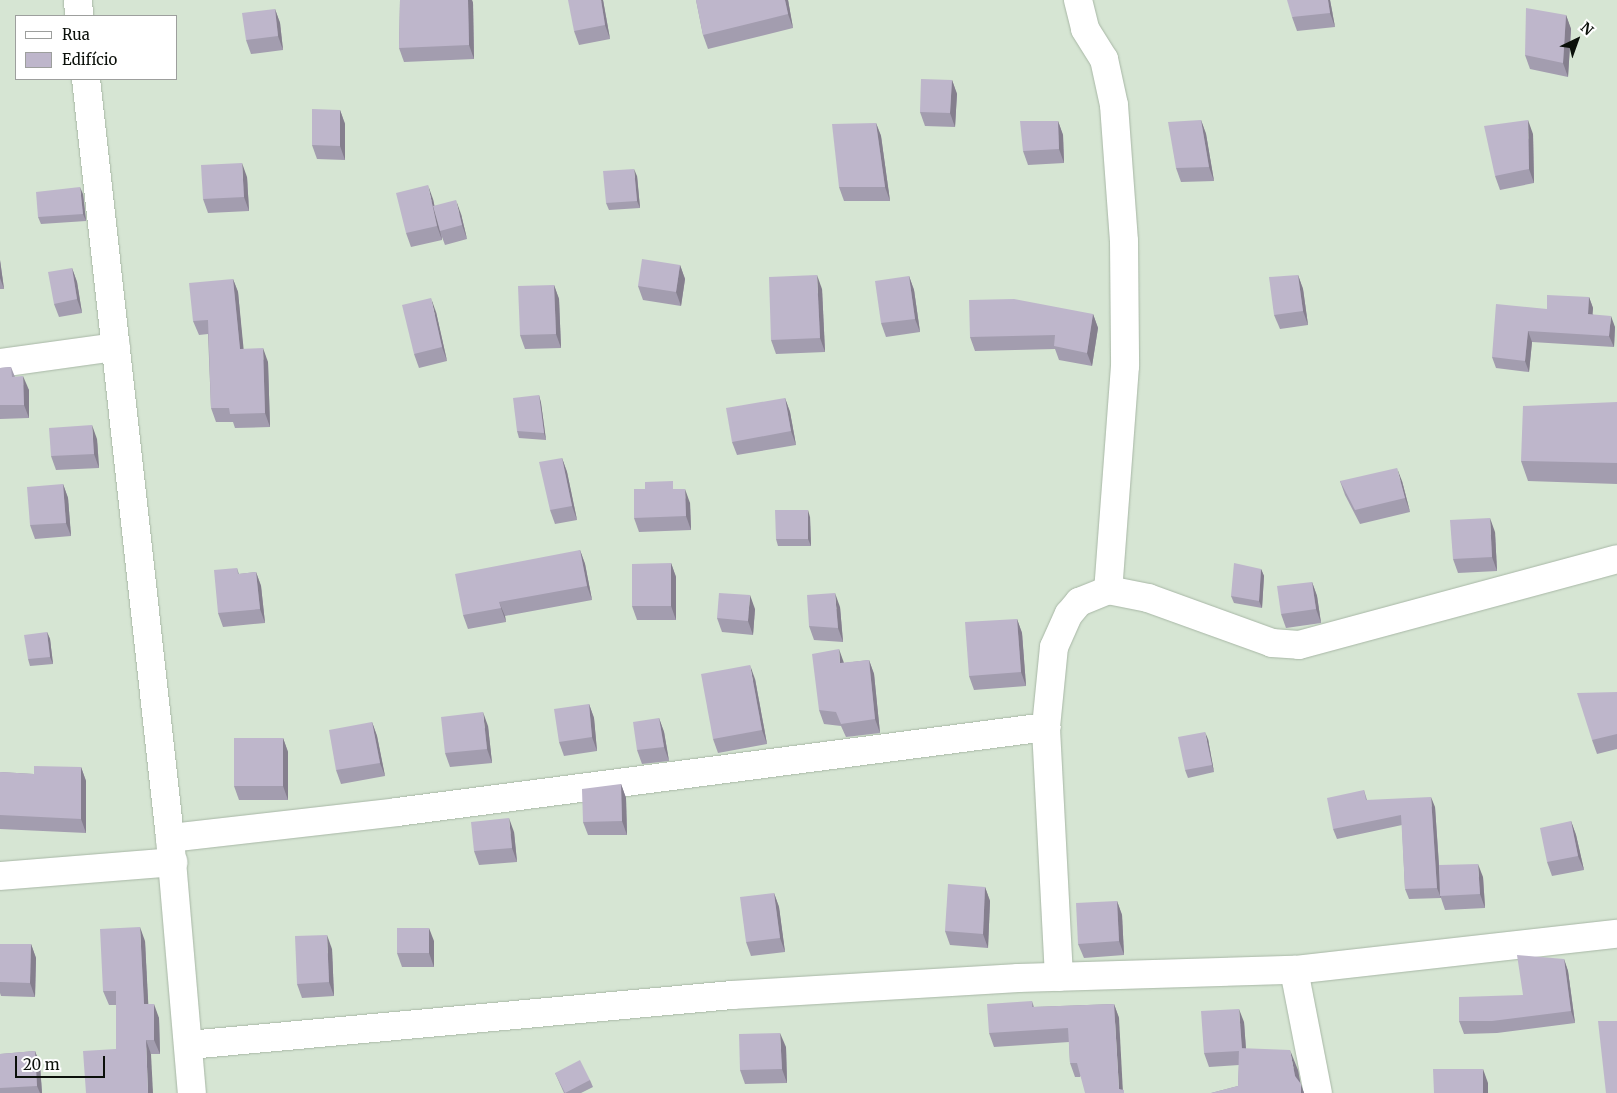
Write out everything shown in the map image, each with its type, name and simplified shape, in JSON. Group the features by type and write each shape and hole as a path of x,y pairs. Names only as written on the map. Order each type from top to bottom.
{"street":[{"path":"78,0 79,15"},
{"path":"1078,0 1085,30 1104,59 1114,105 1124,241 1125,366 1108,590"},
{"path":"86,80 172,850 192,1093"},
{"path":"0,362 116,347"},
{"path":"1059,977 1046,728 1054,647 1068,614 1080,602 1108,590 1148,598 1285,646 1299,645 1617,559"},
{"path":"0,876 416,810 1046,728"},
{"path":"189,1045 732,995 1059,977 1294,970 1617,934"},
{"path":"1294,970 1318,1093"}],"building":[{"path":"400,0 468,0 469,45 399,48"},
{"path":"568,0 601,0 605,25 574,31"},
{"path":"696,0 785,0 788,14 703,35"},
{"path":"1287,0 1328,0 1330,13 1292,17"},
{"path":"1526,8 1566,15 1563,63 1525,55"},
{"path":"275,9 278,36 246,40 242,13"},
{"path":"921,79 952,80 950,113 920,112"},
{"path":"312,109 340,110 340,146 312,145"},
{"path":"1201,120 1209,167 1176,168 1168,122"},
{"path":"1528,120 1529,169 1495,176 1484,126"},
{"path":"1020,121 1058,121 1059,149 1023,151"},
{"path":"876,123 885,187 839,187 832,124"},
{"path":"242,163 244,197 203,199 201,165"},
{"path":"634,169 637,201 606,203 603,171"},
{"path":"428,185 437,226 406,233 396,193"},
{"path":"80,187 83,214 38,217 36,192"},
{"path":"456,200 462,225 440,231 433,206"},
{"path":"642,259 680,265 676,292 638,286"},
{"path":"72,268 77,299 54,304 48,272"},
{"path":"817,275 820,338 771,340 769,277"},
{"path":"1298,275 1303,311 1274,315 1269,277"},
{"path":"909,276 915,319 881,323 875,281"},
{"path":"233,279 240,349 263,348 265,413 230,414 229,408 211,408 208,320 193,321 189,283"},
{"path":"554,285 556,334 520,335 518,286"},
{"path":"1547,295 1589,297 1588,314 1611,316 1609,336 1528,331 1525,361 1492,357 1496,304 1547,309"},
{"path":"431,298 442,347 414,354 402,305"},
{"path":"1014,299 1093,314 1087,353 1054,346 1055,335 970,337 969,300"},
{"path":"11,367 12,377 23,376 24,405 0,405 0,368"},
{"path":"539,395 544,433 517,431 513,398"},
{"path":"785,398 791,431 732,442 726,408"},
{"path":"1617,402 1617,463 1521,461 1523,406"},
{"path":"92,425 94,454 51,456 49,428"},
{"path":"562,458 572,506 550,510 539,462"},
{"path":"1397,468 1405,498 1355,510 1340,481"},
{"path":"673,481 673,489 685,489 686,516 634,518 634,489 645,489 645,482"},
{"path":"63,484 66,523 30,525 27,487"},
{"path":"775,510 808,510 808,539 776,539"},
{"path":"1490,518 1492,557 1453,559 1450,520"},
{"path":"580,550 587,586 499,602 501,608 463,615 455,574"},
{"path":"671,563 671,606 632,606 632,564"},
{"path":"1234,563 1261,569 1259,601 1231,596"},
{"path":"237,568 238,574 256,572 260,609 218,613 214,570"},
{"path":"1312,582 1316,609 1281,614 1277,586"},
{"path":"719,593 750,595 748,621 717,618"},
{"path":"835,593 838,628 809,626 807,595"},
{"path":"1017,619 1021,672 969,676 965,622"},
{"path":"47,632 50,657 28,659 24,635"},
{"path":"839,649 840,663 869,660 875,719 841,724 836,712 819,710 812,654"},
{"path":"750,665 762,730 713,739 701,674"},
{"path":"1617,692 1617,734 1592,740 1577,693"},
{"path":"589,704 592,737 559,742 554,709"},
{"path":"483,712 487,749 445,753 441,717"},
{"path":"659,718 664,747 637,750 633,722"},
{"path":"372,722 380,763 336,770 329,730"},
{"path":"1205,732 1212,765 1185,770 1178,737"},
{"path":"234,738 283,738 283,786 234,786"},
{"path":"34,766 81,767 81,819 0,815 0,772 34,774"},
{"path":"621,784 622,821 583,822 582,789"},
{"path":"1364,790 1366,800 1431,797 1437,888 1405,889 1401,815 1333,829 1327,798"},
{"path":"509,818 512,848 474,851 471,822"},
{"path":"1571,821 1578,856 1547,862 1540,828"},
{"path":"1478,864 1480,894 1440,896 1439,865"},
{"path":"948,884 985,887 983,934 945,931"},
{"path":"774,893 780,938 746,942 740,897"},
{"path":"1117,901 1119,941 1078,944 1076,903"},
{"path":"140,927 144,1004 154,1004 154,1040 146,1040 148,1093 86,1093 83,1051 116,1049 116,991 103,991 100,929"},
{"path":"397,928 429,928 429,953 397,953"},
{"path":"327,935 329,982 297,984 295,936"},
{"path":"0,944 31,944 30,983 0,982"},
{"path":"1517,955 1564,959 1571,1011 1492,1021 1459,1021 1459,997 1523,995"},
{"path":"1032,1001 1032,1007 1114,1004 1119,1089 1124,1090 1124,1093 1085,1093 1077,1063 1070,1063 1068,1028 989,1033 987,1004"},
{"path":"1239,1009 1242,1049 1239,1048 1239,1051 1204,1053 1201,1011"},
{"path":"1598,1021 1617,1021 1617,1093 1606,1093"},
{"path":"780,1033 782,1069 740,1070 739,1034"},
{"path":"1239,1048 1290,1050 1295,1076 1301,1084 1301,1093 1211,1093 1238,1086"},
{"path":"35,1051 37,1086 0,1088 0,1054"},
{"path":"580,1060 590,1080 565,1093 555,1073"},
{"path":"1433,1069 1483,1069 1483,1093 1434,1093"}]}
